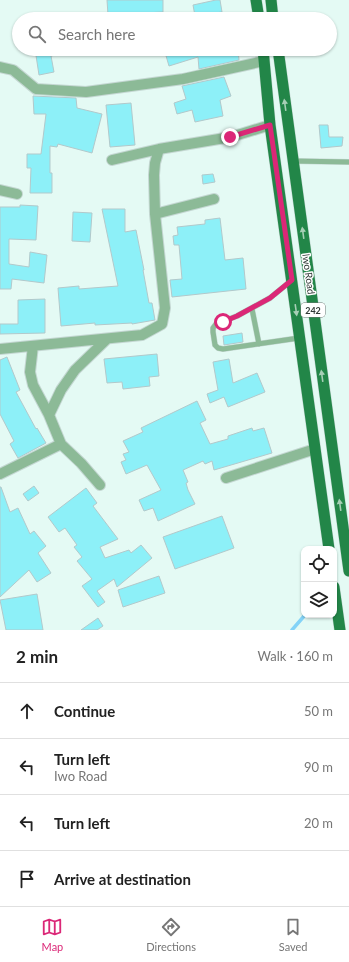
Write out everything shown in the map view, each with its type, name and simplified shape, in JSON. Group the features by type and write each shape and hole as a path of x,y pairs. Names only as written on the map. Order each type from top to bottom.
{"main road":[{"path":"256,0 258,12"},
{"path":"271,0 272,12"},
{"name":"Iwo Road","path":"264,56 270,125 329,546"},
{"name":"Iwo Road","path":"279,56 349,571"},
{"path":"282,212 300,209"},
{"path":"337,608 340,630"}],"street":[{"path":"0,67 13,70 36,89 86,92 183,79 264,61"},
{"path":"112,160 159,149 230,137 270,125"},
{"path":"0,349 142,335 162,324 165,308 155,214 154,175 155,163 159,149"},
{"path":"0,190 17,194"},
{"path":"155,214 214,199"},
{"path":"49,415 61,390 75,370 107,339"},
{"path":"33,346 30,372 33,385 49,415 61,444 81,463 100,485"},
{"path":"0,474 61,444"},
{"path":"226,478 315,449"}],"lane":[{"path":"293,161 349,162"},
{"path":"292,280 270,298 252,309 216,324 213,328 213,332 216,345 218,348 223,349 300,338"},
{"path":"252,309 259,344"}],"building":[{"path":"107,0 163,0 163,12 108,12"},
{"path":"220,0 222,12 194,12 193,5"},
{"path":"36,56 51,56 54,72 39,75"},
{"path":"166,56 239,56 239,60 199,69 198,57 169,66"},
{"path":"224,77 231,96 220,100 223,116 195,122 192,110 177,114 174,103 186,99 182,86"},
{"path":"33,96 76,98 77,108 102,114 92,153 58,144 57,147 50,146 52,193 30,193 31,168 27,168 27,154 41,154 46,114 34,114"},
{"path":"131,103 135,145 110,147 106,105"},
{"path":"319,125 328,125 329,137 343,137 342,146 321,148"},
{"path":"213,174 215,182 203,184 202,175"},
{"path":"20,205 38,206 36,240 9,239 9,264 29,267 30,252 47,255 44,283 12,279 11,289 0,289 0,207 20,207"},
{"path":"102,209 125,209 125,232 136,230 149,303 152,303 155,320 132,324 95,325 95,323 61,326 58,288 79,286 79,289 118,286"},
{"path":"73,212 92,213 90,242 72,241"},
{"path":"220,218 225,260 243,258 246,289 172,297 170,280 182,279 179,245 174,245 173,236 178,235 177,227 205,224 205,220"},
{"path":"45,299 45,333 0,334 0,324 18,324 18,300"},
{"path":"242,333 243,342 224,345 223,336"},
{"path":"157,354 159,376 149,377 150,386 123,389 122,382 107,383 104,359"},
{"path":"7,357 20,390 16,392 36,429 37,428 46,443 18,458 10,444 14,441 0,414 0,360"},
{"path":"229,359 233,383 257,373 265,392 228,407 224,397 210,403 207,394 218,390 213,362"},
{"path":"197,401 206,420 200,423 210,444 228,439 228,436 252,428 253,431 264,428 272,453 214,470 212,461 205,464 203,461 183,470 188,482 186,483 188,490 195,504 158,521 153,508 144,511 139,500 161,490 147,465 126,474 121,462 126,460 123,454 129,452 123,441 143,432 141,428"},
{"path":"34,486 39,493 28,501 23,494"},
{"path":"0,487 10,512 18,508 30,534 34,531 46,546 38,553 51,573 37,582 29,570 0,597"},
{"path":"86,488 97,503 93,506 118,539 100,547 105,558 129,550 131,553 141,545 152,558 117,587 114,579 97,591 105,602 98,607 82,586 92,579 77,561 82,557 74,547 77,545 65,528 59,532 48,517"},
{"path":"222,516 234,548 175,569 163,537"},
{"path":"159,576 165,593 123,607 118,590"},
{"path":"37,594 43,630 6,630 0,600"},
{"path":"98,618 103,626 97,630 81,630"}],"waterway":[{"path":"292,630 302,618"}],"route":[{"path":"223,322 252,309 270,298 292,280 270,125 230,137"}]}
